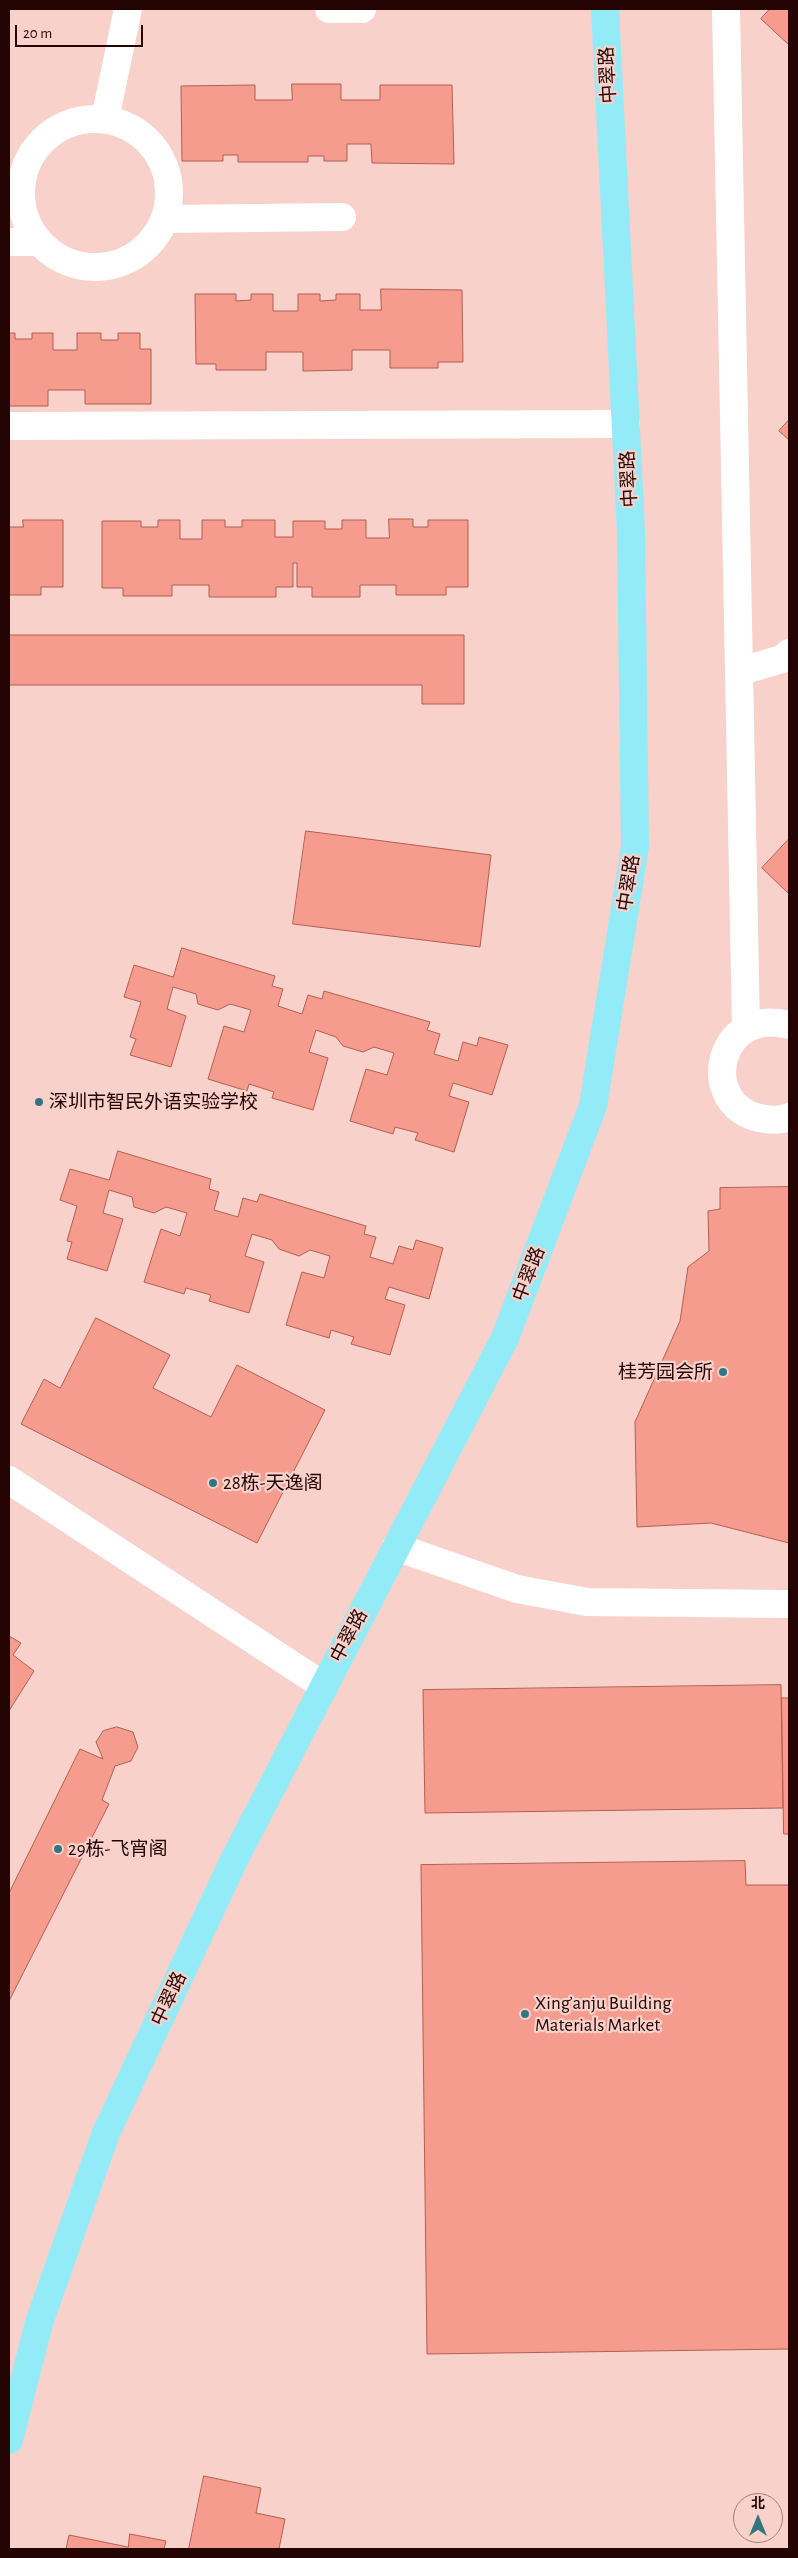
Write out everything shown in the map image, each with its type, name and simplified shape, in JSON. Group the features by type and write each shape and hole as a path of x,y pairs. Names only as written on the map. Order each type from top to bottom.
{"main road":[{"name":"中翠路","path":"9,2440 39,2323 106,2133 234,1860 505,1338 593,1106 635,847 631,532 605,9"}],"street":[{"path":"105,119 128,9"},
{"path":"329,9 362,9"},
{"path":"726,9 741,671 746,1028"},
{"path":"105,119 125,124 149,141 165,165 170,195 165,219 148,246 135,256 114,265 92,268 61,260 38,242 25,222 15,176 36,145 48,134 75,120 105,119"},
{"path":"165,219 342,217"},
{"path":"9,242 38,242"},
{"path":"9,426 626,424"},
{"path":"741,671 782,659 789,653"},
{"path":"789,1024 776,1021 760,1022 746,1028 734,1038 726,1052 722,1066 723,1082 730,1097 740,1109 753,1117 769,1120 789,1117"},
{"path":"9,1480 324,1686"},
{"path":"396,1547 517,1590 587,1602 789,1604"}],"building":[{"path":"770,9 789,9 789,45 761,19"},
{"path":"292,84 341,84 341,100 380,100 380,85 452,85 454,164 372,163 371,144 347,144 347,161 324,161 324,156 308,156 308,162 238,162 238,155 223,155 223,161 182,161 181,86 255,85 255,100 292,100"},
{"path":"381,289 462,290 463,362 438,362 438,368 390,368 390,350 352,350 352,370 303,371 303,352 266,352 266,370 216,370 216,364 196,364 195,294 236,294 236,301 251,300 251,294 273,294 273,311 298,311 298,294 320,294 320,301 336,300 336,294 360,294 360,310 381,310"},
{"path":"9,333 15,333 15,339 32,339 32,333 53,333 53,350 77,350 77,333 101,333 101,340 118,340 118,333 140,333 140,349 151,349 151,404 85,404 85,390 48,390 48,406 9,406"},
{"path":"789,420 789,440 779,431"},
{"path":"389,519 413,519 413,527 428,527 428,520 468,520 468,587 446,587 446,595 396,595 396,585 360,585 360,597 312,597 312,587 297,587 297,563 293,563 293,587 276,587 276,597 209,597 209,585 172,585 172,596 123,596 123,588 102,588 102,521 141,521 141,527 158,527 158,520 180,520 180,539 202,539 202,520 225,520 225,527 242,527 242,520 275,520 275,537 293,537 293,521 325,521 325,529 342,529 342,520 366,520 366,538 389,538"},
{"path":"23,520 63,520 63,587 41,587 41,595 9,595 9,527 23,527"},
{"path":"9,635 464,635 464,704 422,704 422,685 9,685"},
{"path":"306,831 491,855 480,947 293,924"},
{"path":"789,839 789,894 762,868"},
{"path":"182,948 275,976 272,986 283,989 278,1006 302,1014 308,995 322,999 324,991 430,1022 427,1030 440,1034 434,1054 458,1061 463,1042 477,1046 479,1037 508,1045 492,1095 453,1083 449,1096 469,1102 454,1152 415,1140 418,1133 395,1127 393,1134 350,1121 366,1069 387,1075 394,1053 374,1047 363,1052 343,1046 336,1037 316,1030 309,1052 328,1058 313,1110 272,1098 274,1092 249,1084 247,1091 208,1079 224,1026 244,1032 251,1010 230,1004 218,1010 198,1004 196,994 173,987 167,1009 186,1016 171,1067 130,1055 136,1039 130,1037 141,1002 124,997 134,965 173,977"},
{"path":"118,1151 211,1179 209,1189 219,1192 214,1210 238,1217 243,1198 257,1202 260,1194 366,1226 364,1234 376,1237 370,1257 393,1264 399,1246 413,1250 416,1240 443,1248 429,1299 389,1287 385,1299 405,1305 390,1355 351,1344 354,1337 331,1330 329,1338 286,1325 302,1272 324,1278 330,1256 310,1250 299,1256 279,1249 272,1240 252,1234 245,1256 264,1262 249,1313 209,1301 211,1295 186,1288 184,1294 144,1282 161,1229 180,1236 187,1213 166,1207 154,1213 134,1207 132,1197 109,1190 103,1213 123,1219 107,1271 67,1259 72,1242 67,1241 77,1206 60,1200 70,1169 109,1180"},
{"name":"桂芳园会所","path":"789,1187 789,1543 711,1523 637,1527 635,1422 680,1321 688,1267 709,1251 708,1211 720,1209 720,1188"},
{"name":"28栋-天逸阁","path":"96,1318 170,1355 153,1388 211,1417 237,1365 325,1410 257,1543 21,1424 44,1379 60,1388"},
{"path":"9,1636 21,1643 13,1655 34,1671 9,1711"},
{"path":"781,1685 783,1808 425,1813 423,1690"},
{"path":"782,1698 789,1698 789,1834 784,1834"},
{"name":"29栋-飞宵阁","path":"117,1727 133,1732 138,1747 131,1761 115,1766 102,1800 109,1804 9,2001 9,1893 80,1749 103,1759 96,1742 103,1731"},
{"path":"745,1861 746,1885 789,1885 789,2349 427,2354 421,1865"},
{"path":"204,2476 261,2488 256,2513 285,2519 279,2549 189,2549"},
{"path":"130,2534 166,2541 164,2549 66,2549 69,2535 128,2547"}],"place":[{"name":"深圳市智民外语实验学校","path":"39,1102"},
{"name":"桂芳园会所","path":"723,1372"},
{"name":"28栋-天逸阁","path":"213,1483"},
{"name":"29栋-飞宵阁","path":"58,1849"},
{"name":"Xing’anju Building Materials Market","path":"525,2014"}]}
